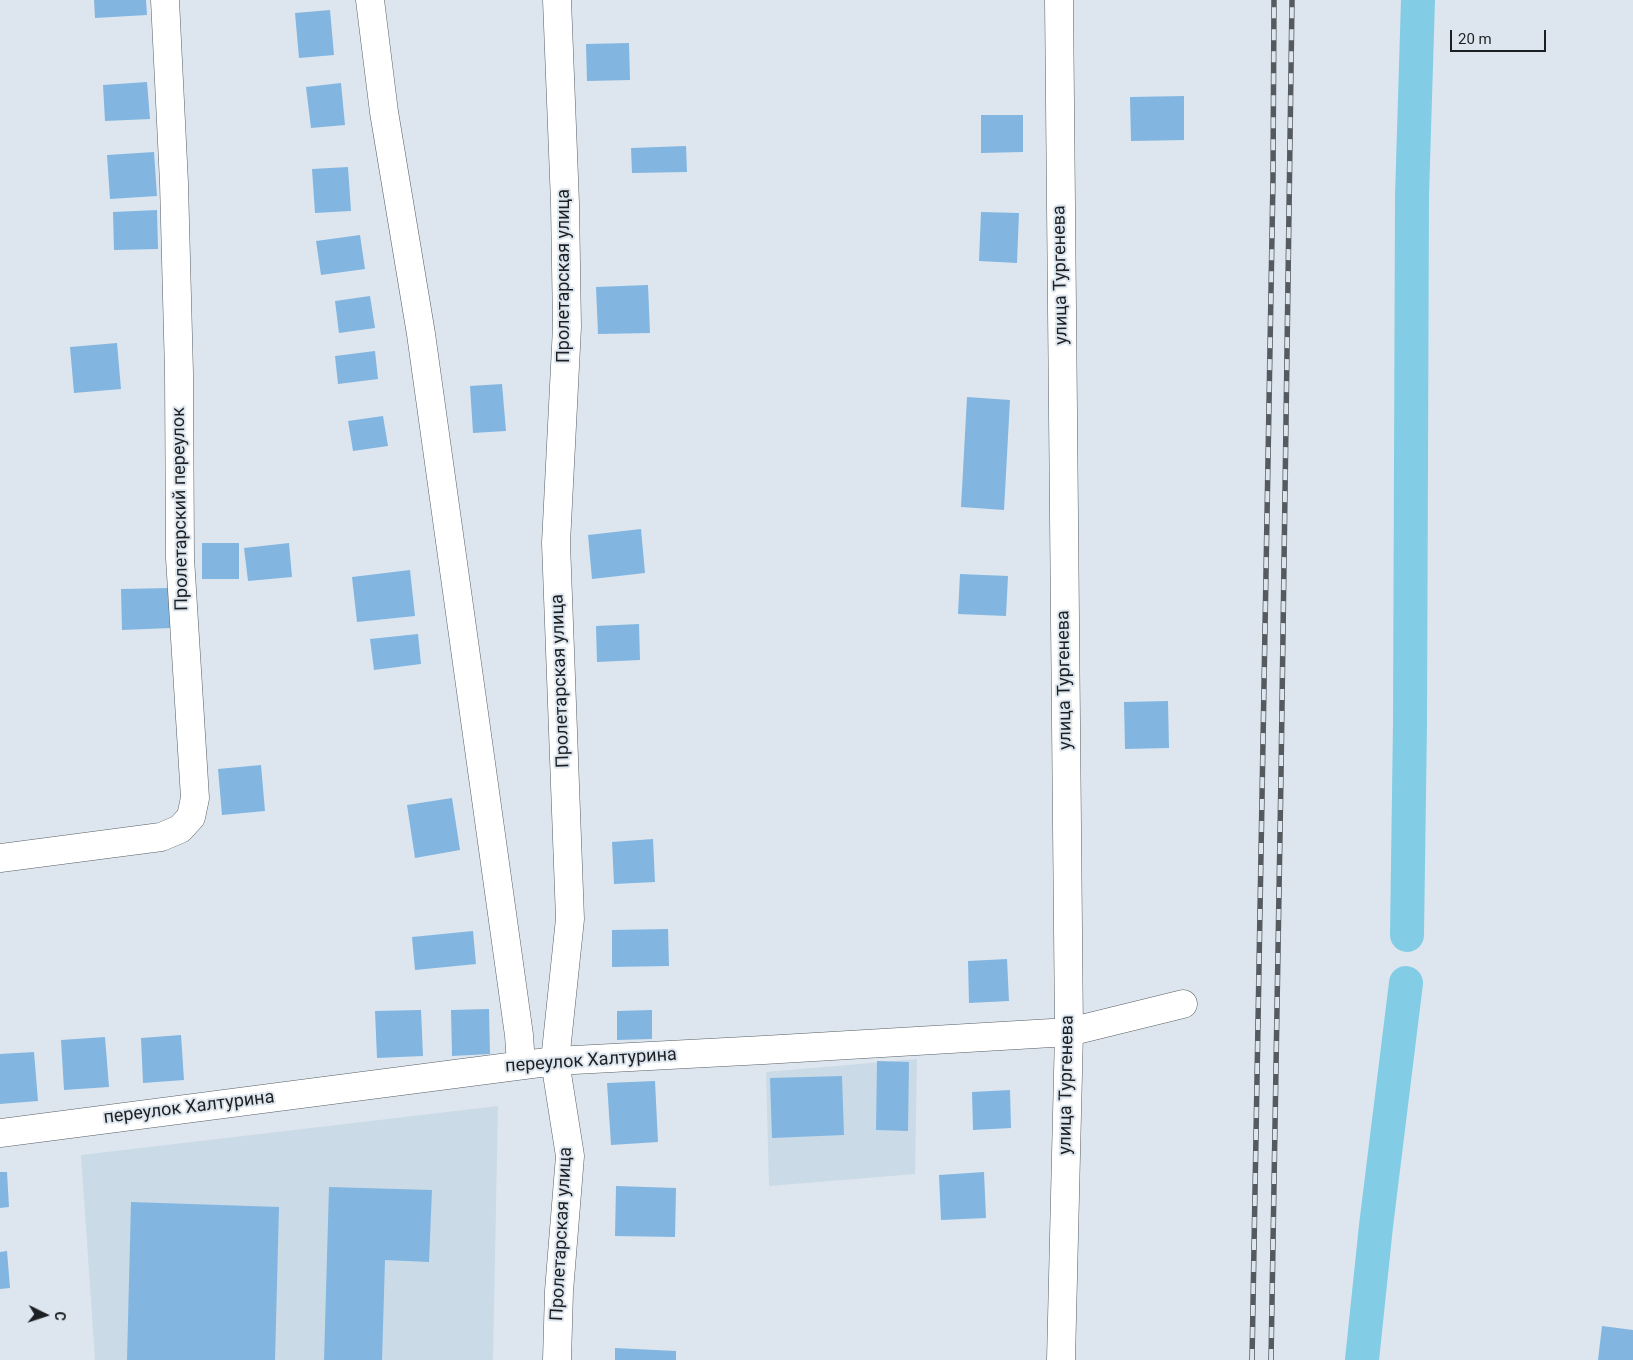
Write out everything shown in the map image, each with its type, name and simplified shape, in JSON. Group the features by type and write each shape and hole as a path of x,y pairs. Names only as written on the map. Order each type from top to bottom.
{"street":[{"name":"Пролетарский переулок","path":"0,858 160,837 180,829 191,817 195,798 180,558 174,183 165,0"},
{"path":"370,0 384,112 421,334 521,1065"},
{"name":"Пролетарская улица","path":"557,0 565,203 567,326 556,543 570,919 555,1061 570,1156 559,1291 557,1360"},
{"name":"улица Тургенева","path":"1059,0 1068,1032 1061,1360"},
{"name":"переулок Халтурина","path":"0,1133 555,1061 1068,1032 1183,1004"}],"shaded area":[{"path":"917,1059 915,1174 769,1186 766,1072"},
{"path":"498,1106 493,1360 95,1360 81,1155"}],"building":[{"path":"94,0 146,0 147,15 95,18"},
{"path":"330,10 334,55 299,58 295,13"},
{"path":"629,43 630,80 587,81 586,44"},
{"path":"147,82 150,119 105,121 103,85"},
{"path":"341,83 345,125 311,128 306,87"},
{"path":"1184,96 1184,140 1131,141 1130,97"},
{"path":"981,115 1023,115 1023,152 981,153"},
{"path":"686,146 687,172 632,173 631,148"},
{"path":"154,152 157,196 110,199 107,155"},
{"path":"348,167 351,211 315,213 312,169"},
{"path":"157,210 158,249 114,250 113,212"},
{"path":"981,212 1019,213 1017,263 979,261"},
{"path":"360,235 365,269 321,275 316,241"},
{"path":"648,285 650,333 598,334 596,287"},
{"path":"370,296 375,328 339,333 335,301"},
{"path":"117,343 121,389 74,393 70,347"},
{"path":"375,351 378,379 338,384 335,356"},
{"path":"502,384 506,431 473,433 470,386"},
{"path":"967,397 1010,400 1004,510 961,507"},
{"path":"383,416 388,446 353,451 348,421"},
{"path":"641,529 645,573 592,579 588,535"},
{"path":"202,543 239,543 239,579 202,579"},
{"path":"289,543 292,577 248,581 244,548"},
{"path":"410,570 415,616 357,622 352,577"},
{"path":"960,574 1008,576 1006,616 958,614"},
{"path":"170,588 171,628 122,630 121,589"},
{"path":"639,624 640,660 597,662 596,626"},
{"path":"418,634 421,664 374,670 370,639"},
{"path":"1168,701 1169,748 1125,749 1124,702"},
{"path":"261,765 265,811 222,815 218,769"},
{"path":"452,798 460,850 415,858 407,805"},
{"path":"653,839 655,882 614,884 612,842"},
{"path":"668,929 669,966 612,967 612,930"},
{"path":"473,931 476,964 415,970 412,937"},
{"path":"1007,959 1009,1001 969,1003 968,961"},
{"path":"489,1009 490,1054 452,1056 451,1010"},
{"path":"421,1010 423,1056 377,1058 375,1011"},
{"path":"652,1010 652,1039 617,1040 617,1011"},
{"path":"181,1035 184,1080 143,1083 141,1038"},
{"path":"105,1037 109,1087 64,1090 61,1040"},
{"path":"34,1052 38,1101 0,1104 0,1054"},
{"path":"877,1061 909,1062 908,1131 876,1130"},
{"path":"842,1076 844,1135 772,1138 770,1078"},
{"path":"655,1081 658,1142 611,1145 607,1083"},
{"path":"1010,1090 1011,1128 973,1130 972,1092"},
{"path":"0,1172 7,1172 9,1207 0,1208"},
{"path":"984,1172 986,1218 941,1220 939,1175"},
{"path":"616,1186 676,1188 675,1237 615,1236"},
{"path":"329,1187 432,1190 429,1262 385,1260 382,1360 324,1360"},
{"path":"131,1202 279,1207 275,1360 127,1360"},
{"path":"7,1251 10,1288 0,1289 0,1252"},
{"path":"1602,1326 1633,1330 1633,1360 1598,1360"},
{"path":"615,1348 676,1351 676,1360 615,1360"}],"waterway":[{"path":"1407,935 1410,723 1412,196 1418,0"},
{"path":"1362,1360 1376,1226 1406,983"}],"railway":[{"path":"1252,1360 1273,179 1274,0"},
{"path":"1271,1360 1292,0"}]}
